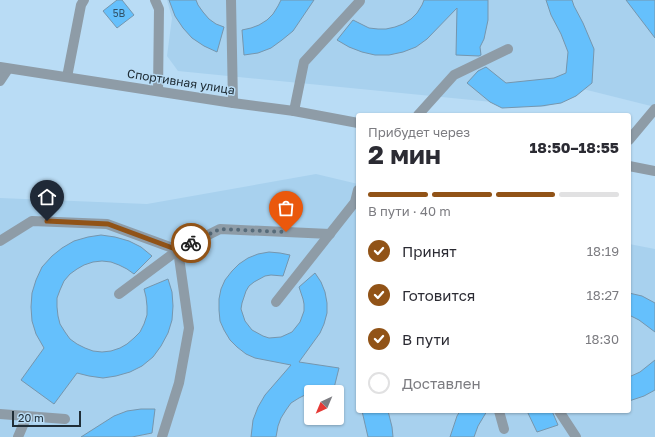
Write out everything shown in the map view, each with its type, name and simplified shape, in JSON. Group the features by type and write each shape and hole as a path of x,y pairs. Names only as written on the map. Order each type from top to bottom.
{"street":[{"path":"67,77 81,5 84,0"},
{"path":"155,0 159,9 158,91"},
{"path":"231,0 233,103"},
{"path":"294,111 304,62 360,1"},
{"path":"420,113 454,75 508,49"},
{"path":"0,81 4,68"},
{"name":"Спортивная улица","path":"4,68 294,111 356,123"},
{"path":"631,138 655,108"},
{"path":"631,166 655,171"},
{"path":"276,302 330,234 356,205"},
{"path":"0,242 32,221 108,224 178,250"},
{"path":"119,294 178,250 220,229 330,234"},
{"path":"162,437 179,383 189,328 178,250"},
{"path":"500,413 504,429"},
{"path":"560,413 576,437"},
{"path":"0,414 65,419"},
{"path":"18,437 27,416"}],"shaded area":[{"path":"167,0 655,0 655,107 583,89 573,97 544,107 178,71 167,56 172,18"},
{"path":"316,174 356,184 356,413 631,413 631,244 655,249 655,437 0,437 0,198 147,204"}],"building":[{"path":"117,0 122,0 134,15 117,28 103,11"},
{"path":"169,0 196,0 209,19 224,27 217,52 192,38 175,16"},
{"path":"281,0 314,0 293,31 282,40 271,48 258,53 244,55 242,30 259,25 267,20 273,14"},
{"path":"424,0 488,0 488,20 484,39 480,47 481,55 456,55 457,8 427,39 416,47 403,52 389,55 375,55 349,47 337,40 353,20 369,28 378,29 386,29 403,24 417,13"},
{"path":"546,0 572,0 594,49 592,83 576,96 561,103 541,106 502,108 490,102 467,83 478,71 486,67 506,83 554,78 566,73 568,52 551,15"},
{"path":"626,0 655,0 655,38"},
{"path":"101,235 129,241 141,247 152,256 134,274 119,265 102,261 84,265 70,274 64,281 60,290 57,298 57,307 60,324 70,339 85,348 102,352 111,351 127,344 140,332 147,315 144,289 168,279 172,292 172,320 168,333 161,346 153,357 142,366 130,372 103,378 77,373 54,404 21,380 44,348 36,334 32,321 32,293 42,267 52,256 74,241"},
{"path":"269,252 290,255 283,276 265,276 249,286 241,309 245,321 252,330 269,338 281,337 292,332 300,322 304,311 303,299 299,287 315,273 325,292 327,313 320,333 299,362 339,368 335,385 304,385 304,396 291,403 281,418 276,437 251,437 253,420 265,395 291,365 255,358 246,354 230,340 220,321 219,299 225,280 239,264 258,254"},
{"path":"631,293 642,296 655,303 655,332 631,316"},
{"path":"655,360 655,390 631,400 631,376 640,372"},
{"path":"155,409 152,433 132,437 81,437 114,416 127,411"},
{"path":"362,413 388,413 393,437 368,437"},
{"path":"459,413 486,413 478,426 474,437 450,437"},
{"path":"528,413 553,413 558,425 537,432"}],"way so far":[{"path":"191,243 220,229 286,232"}],"route":[{"path":"47,221 108,224 178,250 191,243"}]}
